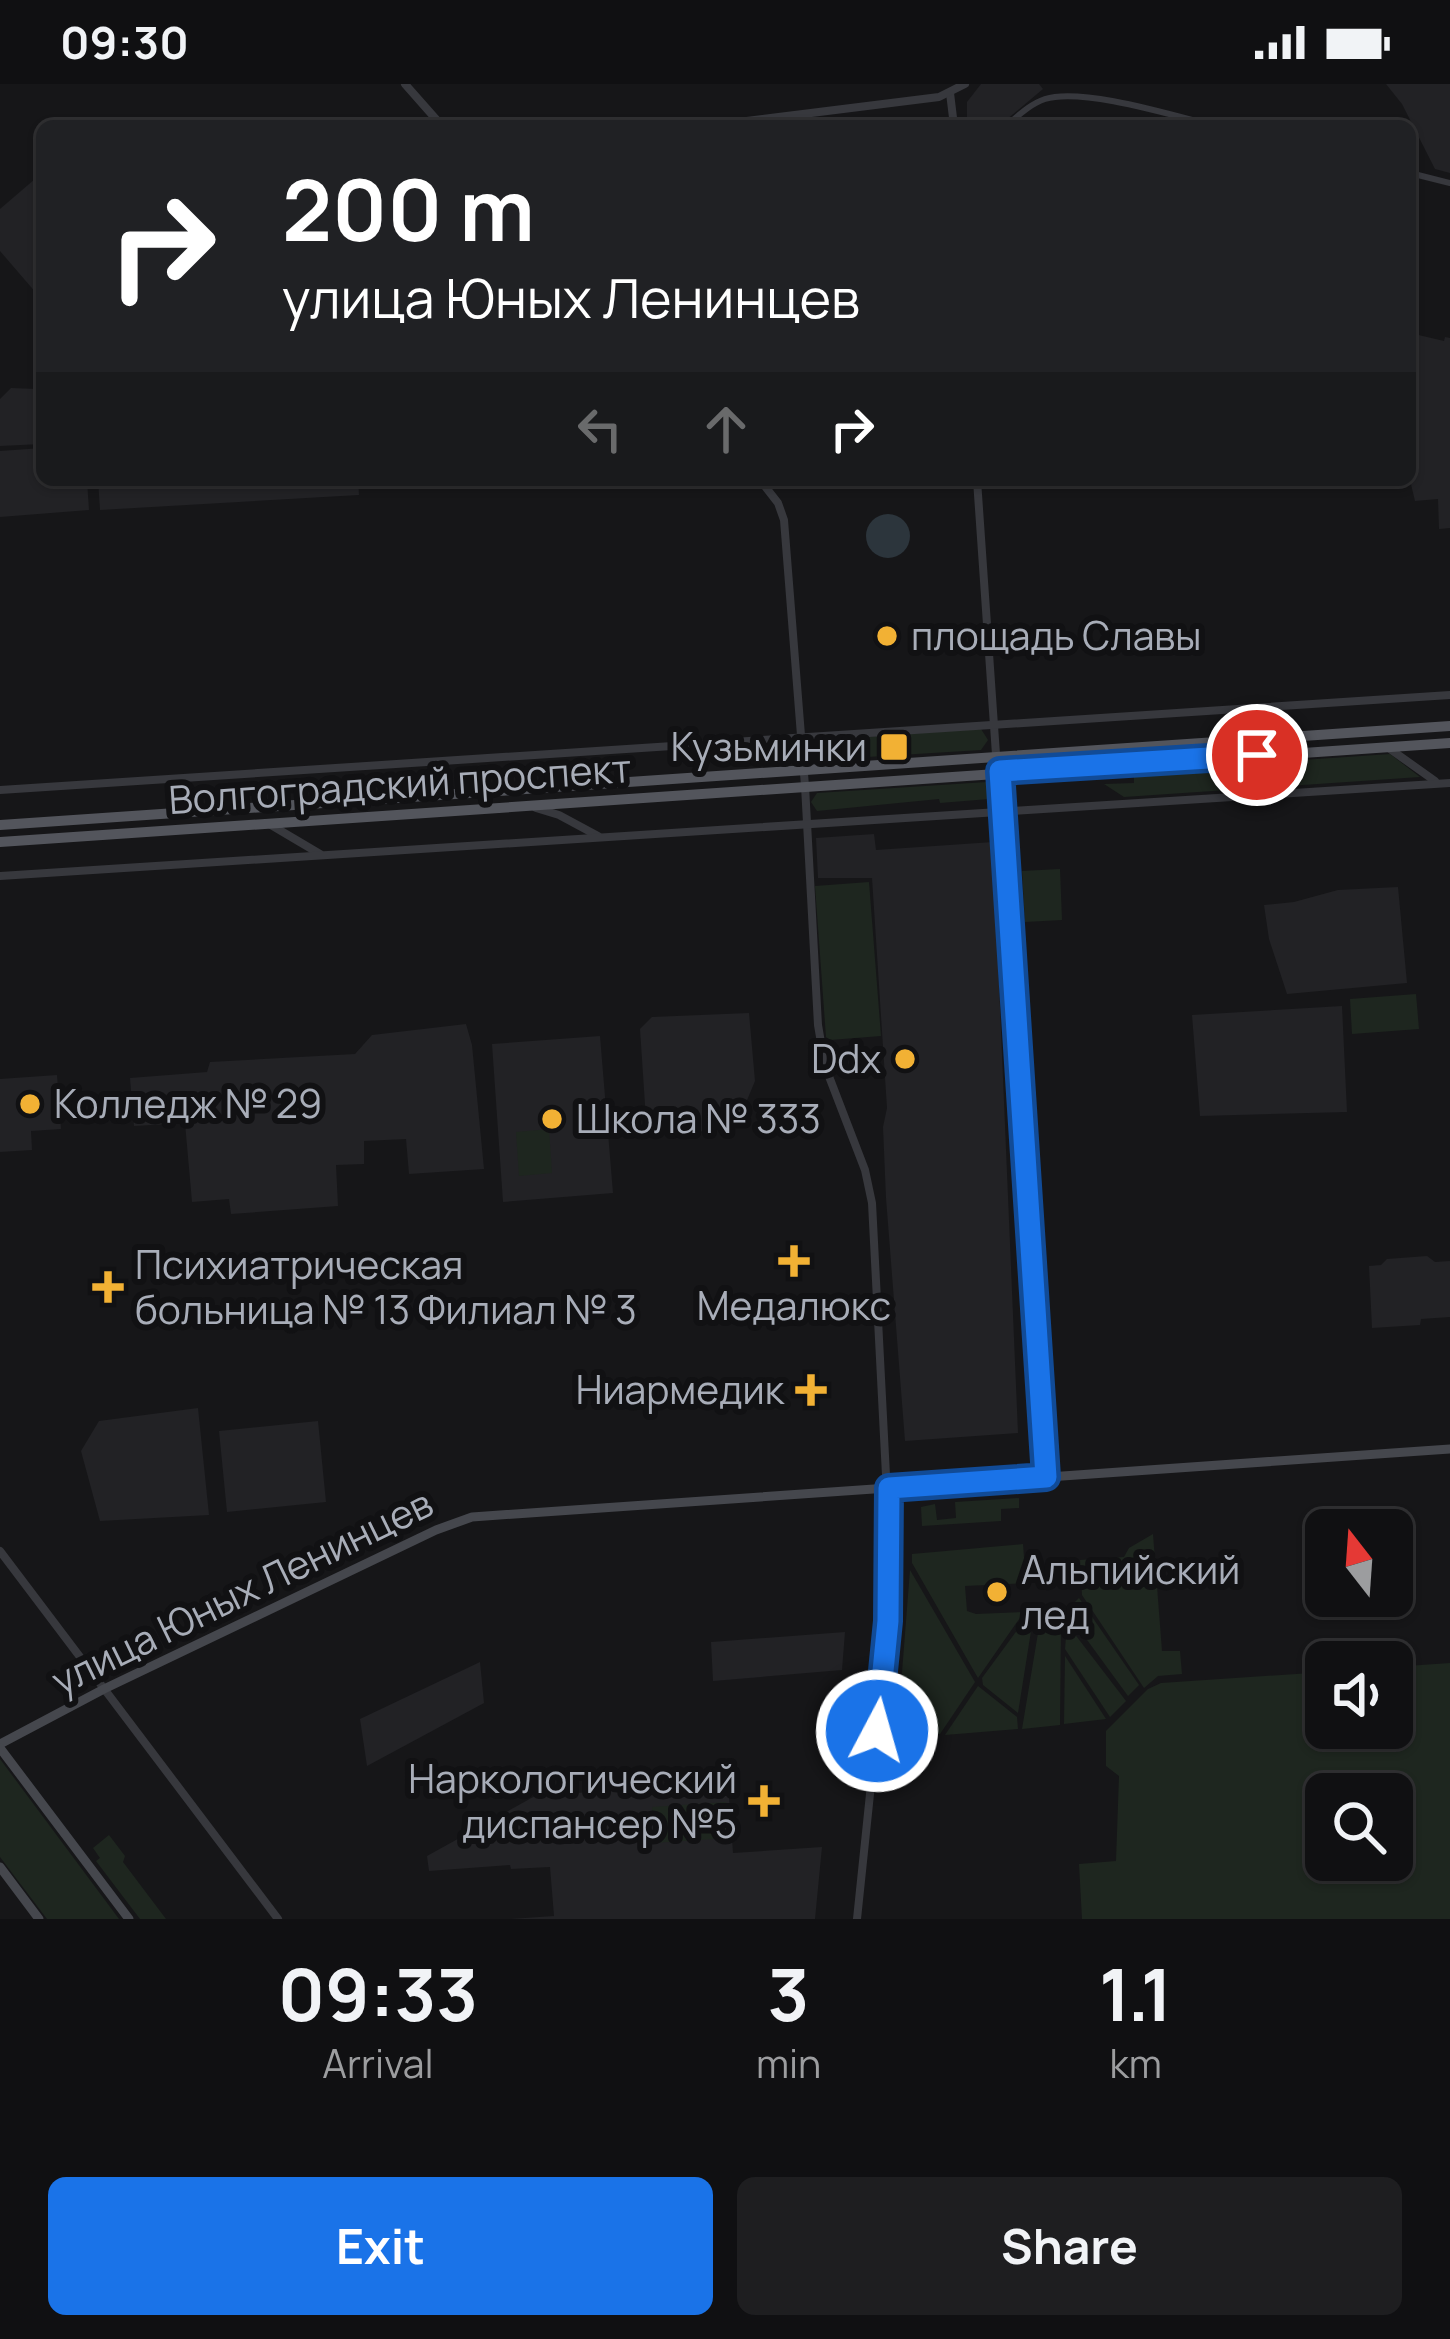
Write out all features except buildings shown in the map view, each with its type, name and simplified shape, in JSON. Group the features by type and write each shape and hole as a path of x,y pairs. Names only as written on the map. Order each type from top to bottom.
{"main road":[{"name":"Волгоградский проспект","path":"0,842 805,786 999,764 1450,727"},
{"name":"Волгоградский проспект","path":"0,825 804,772 1450,743"},
{"name":"улица Юных Ленинцев","path":"0,1746 104,1689 472,1516 1450,1449"},
{"path":"0,1746 129,1919"},
{"path":"0,1867 39,1919"}],"street":[{"path":"405,84 437,120"},
{"path":"751,120 950,93 965,84"},
{"path":"950,93 953,120"},
{"path":"1013,120 1032,105 1057,96 1120,103 1190,120"},
{"path":"1416,174 1450,183"},
{"path":"765,486 784,520 821,1050 865,1170 872,1203 889,1488 888,1621 857,1919"},
{"path":"977,486 1046,1477"},
{"path":"0,790 1450,695"},
{"path":"1382,747 1400,754 1424,776 1445,783"},
{"path":"0,876 1445,783"},
{"path":"522,806 559,815 604,838"},
{"path":"264,823 324,855"},
{"path":"0,1551 278,1919"}],"shaded area":[{"path":"981,84 1039,84 1043,89 1006,120 967,120 967,102"},
{"path":"1386,84 1450,84 1450,173 1435,169 1416,132 1416,120 1410,120"},
{"path":"36,178 36,293 0,251 0,209"},
{"path":"1416,334 1444,341 1445,337 1450,338 1450,528 1439,529 1438,499 1415,501 1411,486 1416,486"},
{"path":"11,388 36,389 36,444 0,446 0,399"},
{"path":"36,448 36,486 87,486 89,510 0,517 0,451"},
{"path":"98,486 358,486 359,495 100,510"},
{"path":"888,514 904,520 910,536 904,552 888,558 872,552 866,536 872,520"},
{"path":"981,729 988,740 981,750 819,760 811,751 817,740"},
{"path":"1390,754 1420,777 1124,797 1104,784 1134,783 1134,776 1160,770"},
{"path":"987,782 992,790 989,799 817,811 811,802 817,793"},
{"path":"874,834 876,850 993,842 1018,1433 905,1441 886,1198 883,1127 887,1108 872,878 818,878 816,838"},
{"path":"1060,869 1062,920 1025,922 1022,871"},
{"path":"869,882 881,1036 830,1040 826,1037 815,886"},
{"path":"1398,887 1407,983 1287,994 1269,939 1264,905 1338,890"},
{"path":"1416,994 1419,1029 1352,1034 1350,999"},
{"path":"1342,1006 1347,1112 1200,1116 1192,1015"},
{"path":"749,1013 755,1081 735,1129 647,1135 640,1029 652,1017"},
{"path":"466,1024 484,1169 409,1174 406,1139 364,1141 364,1164 336,1165 338,1206 231,1214 229,1199 192,1202 185,1123 134,1126 130,1078 207,1072 210,1062 355,1054 372,1035"},
{"name":"Школа № 333","path":"600,1036 613,1193 503,1202 492,1044"},
{"name":"Колледж № 29","path":"57,1075 61,1129 31,1131 32,1150 0,1152 0,1079"},
{"path":"549,1129 552,1173 519,1176 516,1132"},
{"path":"1427,1256 1435,1262 1450,1261 1450,1317 1421,1319 1420,1325 1372,1328 1369,1266 1387,1259"},
{"path":"198,1408 209,1515 100,1521 81,1451 99,1421"},
{"path":"318,1421 326,1502 227,1512 219,1431"},
{"path":"1019,1498 1019,1508 1001,1509 1001,1521 922,1526 921,1507 935,1504 937,1520 956,1518 955,1502"},
{"path":"1153,1534 1162,1651 1180,1651 1182,1674 1158,1676 1144,1688 1082,1595 1080,1560 1124,1557 1129,1548"},
{"path":"1023,1544 1026,1583 965,1586 967,1611 1024,1612 978,1678 912,1563 912,1554"},
{"path":"910,1570 975,1682 940,1734 897,1736"},
{"path":"1079,1598 1139,1685 1128,1696 1066,1611"},
{"path":"1035,1606 1018,1713 983,1685 982,1678"},
{"path":"1040,1621 1061,1625 1060,1725 1022,1729"},
{"path":"1067,1624 1126,1701 1110,1717 1065,1649"},
{"path":"845,1632 842,1670 713,1681 711,1642"},
{"path":"1065,1656 1106,1719 1064,1724"},
{"path":"480,1662 484,1703 367,1766 360,1719"},
{"path":"1450,1663 1450,1919 1082,1919 1079,1864 1116,1861 1119,1776 1106,1766 1106,1731 1148,1689 1161,1683 1305,1673 1305,1749 1413,1749 1413,1666"},
{"path":"978,1686 1017,1717 1018,1729 945,1735"},
{"path":"0,1759 119,1919 47,1919 0,1857"},
{"path":"728,1782 733,1853 822,1847 815,1919 510,1919 554,1916 550,1867 429,1871 427,1856 535,1796"},
{"path":"726,1802 729,1838 654,1843 652,1807"},
{"path":"109,1835 166,1919 140,1919 96,1861 100,1858 93,1848"}],"place":[{"name":"площадь Славы","path":"887,636"},
{"name":"Кузьминки","path":"894,747"},
{"name":"Ddx","path":"905,1059"},
{"name":"Колледж № 29","path":"30,1104"},
{"name":"Школа № 333","path":"552,1119"},
{"name":"Медалюкс","path":"794,1261"},
{"name":"Психиатрическая больница № 13 Филиал № 3","path":"108,1287"},
{"name":"Ниармедик","path":"811,1390"},
{"name":"Альпийский лед","path":"997,1592"},
{"name":"Наркологический диспансер №5","path":"764,1801"}],"route":[{"path":"877,1731 888,1621 889,1488 1046,1477 1000,771 1257,755"}]}
